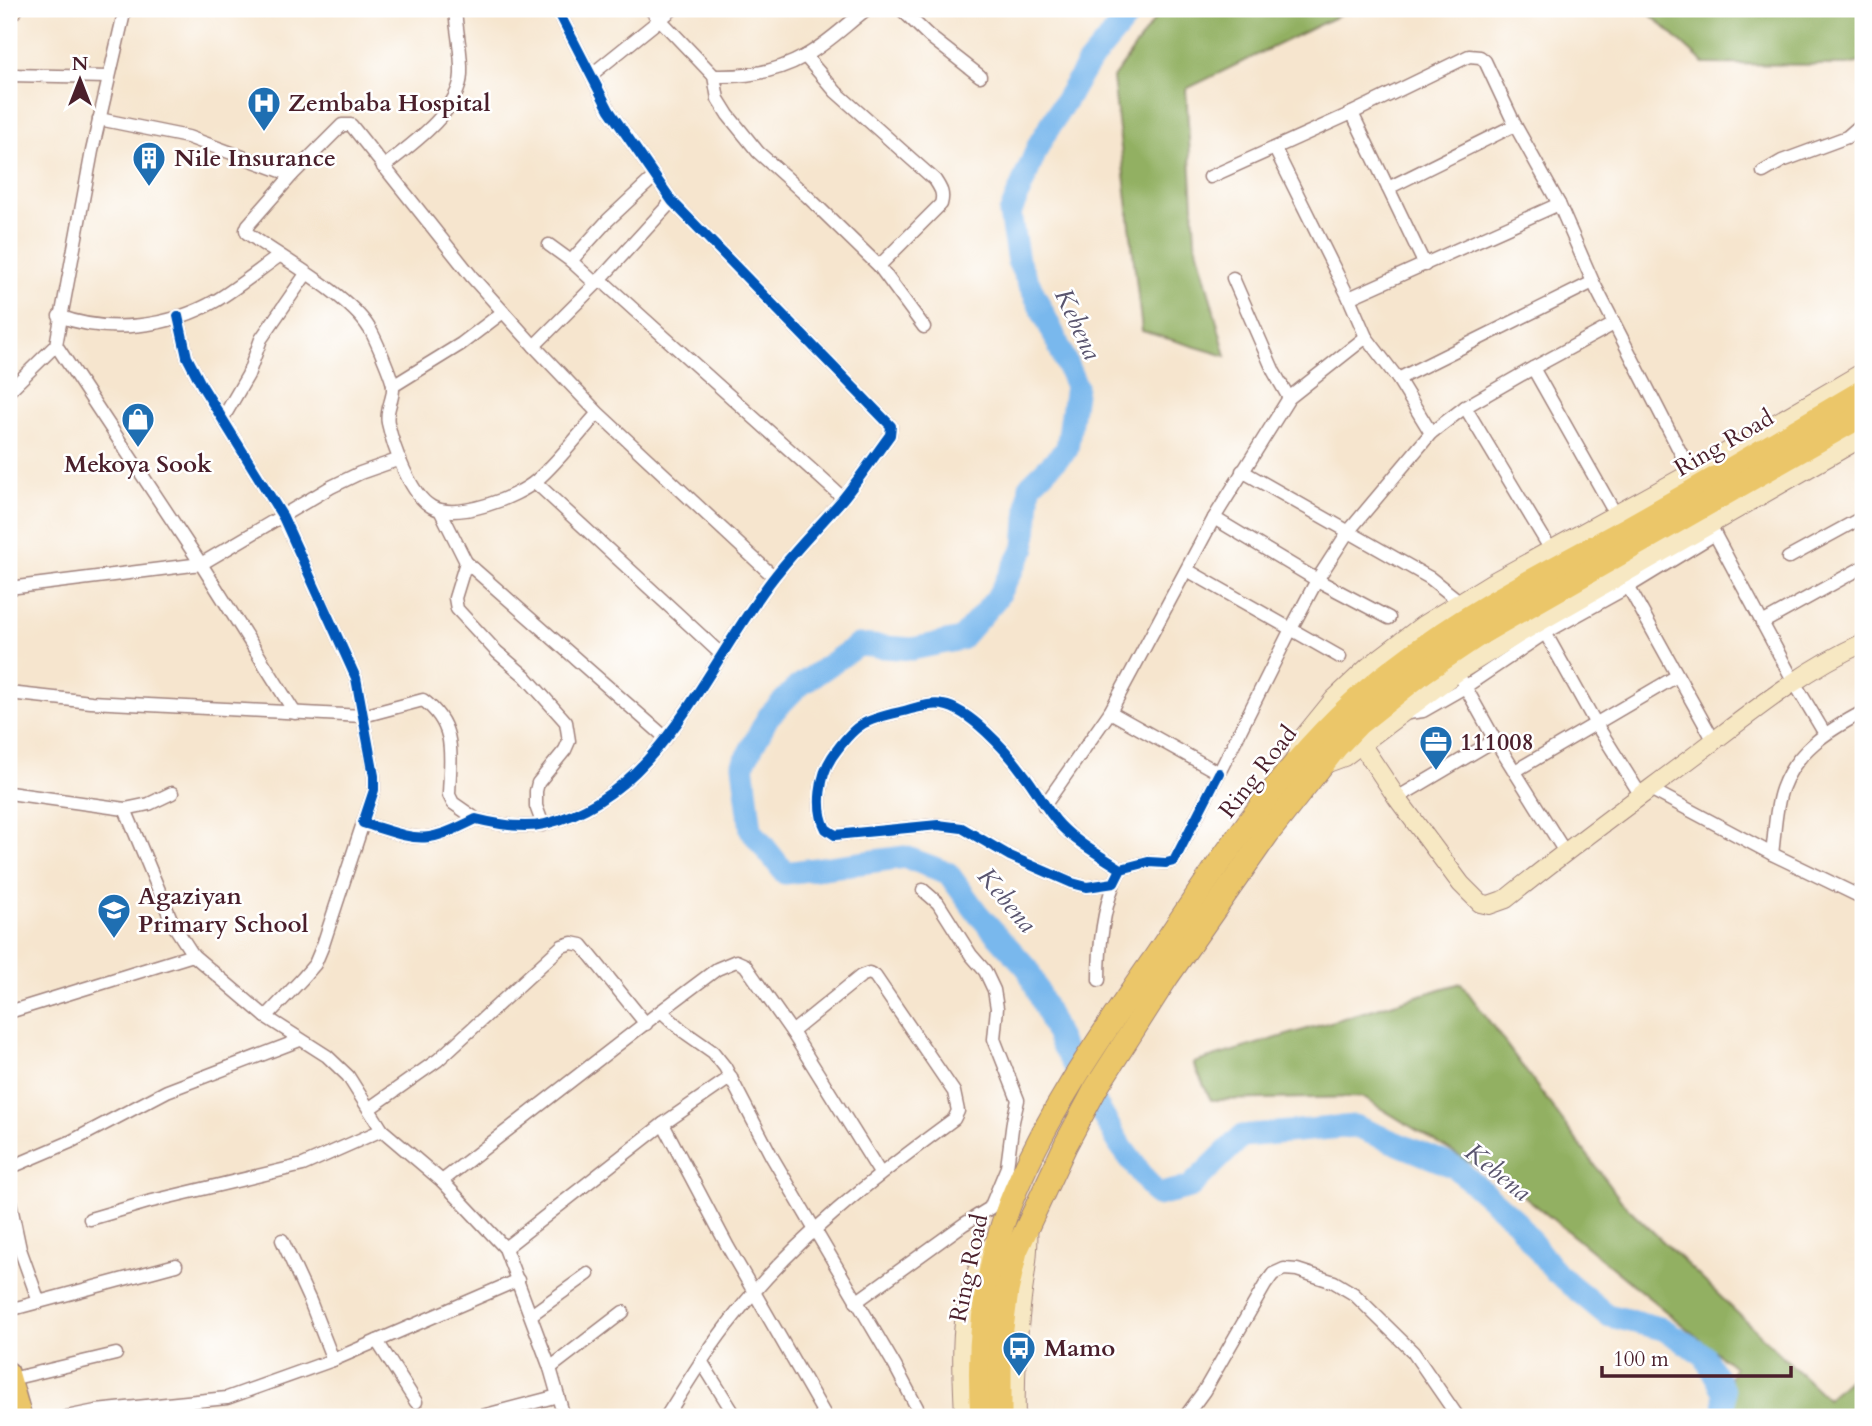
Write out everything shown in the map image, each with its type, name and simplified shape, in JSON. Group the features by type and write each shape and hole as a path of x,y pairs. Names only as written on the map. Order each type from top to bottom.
{"highway":[{"name":"Ring Road","path":"1000,1417 1000,1343 1007,1291 1016,1251 1028,1222 1096,1088 1215,887 1292,767 1318,738 1392,669 1471,614 1718,478 1863,391"},
{"name":"Ring Road","path":"982,1417 979,1370 984,1313 1000,1236 1026,1168 1074,1079 1215,887 1320,766 1358,724 1422,673 1483,632 1863,415"}],"main road":[{"path":"10,1375 22,1417"}],"street":[{"path":"9,12 15,9"},
{"path":"9,391 56,345 99,119 125,9"},
{"path":"383,167 429,130 459,89 461,73 455,9"},
{"path":"9,692 91,702 363,716 423,700 430,705 450,735 449,795 453,803 476,818 496,824 542,825 595,803 639,769 666,738 774,577 843,498 890,435 891,426 672,201 609,110 557,9"},
{"path":"650,9 714,76 718,99 758,152 879,266 924,327"},
{"path":"591,75 673,9"},
{"path":"714,76 741,76 768,71 805,56 867,9"},
{"path":"901,9 929,36 980,76"},
{"path":"1210,177 1275,149 1469,56 1475,55 1485,61 1515,125 1559,204 1593,282 1691,473"},
{"path":"805,56 836,92 942,189 941,204 879,266"},
{"path":"9,75 108,77"},
{"path":"1352,113 1425,265"},
{"path":"99,119 188,137 292,175"},
{"path":"1763,172 1782,161 1847,136 1863,123"},
{"path":"598,413 535,482 495,504 440,510 431,506 422,499 400,459 386,419 393,386 371,330 364,320 246,230 292,175 342,125 347,124 355,129 383,167 534,346 598,413 774,577"},
{"path":"1388,188 1515,125"},
{"path":"1275,149 1366,337 1398,379 1431,433"},
{"path":"570,261 608,220 654,177"},
{"path":"534,346 598,282 672,201"},
{"path":"1349,298 1559,204"},
{"path":"549,245 598,282 843,498"},
{"path":"60,316 97,327 126,327 178,317 215,301 279,256"},
{"path":"223,418 248,375 261,339 306,274"},
{"path":"1233,278 1274,372 1289,398"},
{"path":"1398,379 1593,282"},
{"path":"393,386 461,344 503,312"},
{"path":"178,317 187,357 202,386 284,517 356,678 374,776 374,790 315,964 266,1017"},
{"path":"1114,883 1087,887 1072,883 1010,856 962,828 938,825 835,835 826,829 820,810 826,766 850,733 863,722 879,716 940,704 968,716 992,739 1023,773 1044,806 1070,835 1121,869 1148,862 1174,861 1291,629 1317,580 1348,532 1431,433 1465,407 1614,324"},
{"path":"1044,806 1110,712 1214,518 1289,398 1366,337"},
{"path":"56,345 295,713"},
{"path":"1533,368 1616,514"},
{"path":"1292,767 1304,736 1334,699 1368,667 1459,601 1691,473 1863,372"},
{"path":"1465,407 1551,550"},
{"path":"1320,766 1344,757 1399,715 1542,627 1713,530 1863,437"},
{"path":"9,588 201,565 341,482 400,459"},
{"path":"1242,471 1430,578 1459,601"},
{"path":"535,482 722,655"},
{"path":"440,510 466,562 666,738"},
{"path":"1788,558 1863,517"},
{"path":"1214,518 1317,580 1389,618"},
{"path":"1713,530 1794,682 1825,734"},
{"path":"466,562 456,598 457,609 497,652 525,676 566,722 569,741 565,750 538,783 536,791 536,806 542,825"},
{"path":"1762,623 1863,567"},
{"path":"1187,570 1340,657"},
{"path":"1625,581 1714,741"},
{"path":"1542,627 1596,724 1645,792 1863,898"},
{"path":"1361,744 1461,884 1480,903 1489,905 1506,899 1794,682 1828,660 1863,643"},
{"path":"1515,771 1677,676"},
{"path":"1461,679 1495,740 1565,852"},
{"path":"1110,712 1219,773"},
{"path":"1772,854 1781,791 1790,771 1806,750 1825,734 1863,712"},
{"path":"1397,797 1495,740"},
{"path":"9,793 125,809 149,804 172,793"},
{"path":"125,809 173,923 194,956 266,1017 327,1056 341,1069 370,1108 382,1130 442,1181 505,1248 550,1368 564,1417"},
{"path":"363,823 414,838 427,839 446,834 476,818"},
{"path":"1099,980 1099,949 1104,914 1121,869"},
{"path":"856,1302 989,1209 1007,1167 1018,1100 994,1040 997,1008 994,990 985,971 971,956 938,903 923,890"},
{"path":"370,1108 438,1060 562,946 572,943 582,945 646,1024"},
{"path":"9,1012 194,956"},
{"path":"442,1181 661,1011 718,969 736,961 745,965 792,1032 880,1173"},
{"path":"666,1417 701,1361 754,1292 814,1230 880,1173 954,1119 958,1111 954,1092 875,976 869,973 861,976 792,1032"},
{"path":"661,1011 713,1052 731,1077 814,1230 895,1366 922,1417"},
{"path":"9,1168 70,1142 167,1091 300,1040"},
{"path":"505,1248 663,1124 731,1077"},
{"path":"663,1124 754,1292 826,1417"},
{"path":"90,1219 148,1202 303,1165 382,1130"},
{"path":"9,1197 20,1250 38,1302"},
{"path":"1016,1417 1015,1385 1021,1308 1030,1250 1028,1222"},
{"path":"964,1417 962,1335 969,1295 984,1256 1000,1236"},
{"path":"282,1240 310,1301 332,1360"},
{"path":"9,1310 176,1265"},
{"path":"1185,1417 1204,1391 1265,1285 1273,1274 1284,1269 1297,1270 1334,1282 1354,1294 1413,1352 1458,1417"},
{"path":"531,1315 588,1274"},
{"path":"66,1417 107,1410 227,1398 332,1360 518,1280"},
{"path":"550,1368 623,1312"},
{"path":"377,1341 416,1402"},
{"path":"10,1375 116,1354"},
{"path":"701,1361 736,1417"},
{"path":"482,1416 558,1396"}],"green space":[{"path":"1162,9 1352,9 1186,89 1195,240 1226,356 1142,331 1113,78"},
{"path":"1644,9 1863,9 1863,62 1847,65 1705,64"},
{"path":"1461,983 1622,1202 1827,1399 1863,1366 1863,1417 1715,1417 1734,1367 1523,1195 1362,1097 1211,1100 1193,1063"}],"waterway":[{"name":"Kebena","path":"1134,9 1087,65 1039,144 1010,214 1018,261 1076,386 1067,449 1030,485 1025,547 996,599 961,639 912,649 858,645 796,688 768,717 743,764 751,830 785,873 905,857 948,873 978,914 1028,969 1061,1044 1120,1145 1157,1195 1190,1187 1242,1136 1354,1126 1455,1167 1514,1219 1555,1272 1607,1315 1663,1329 1703,1354 1724,1391 1725,1417"}],"cycle path":[{"path":"178,316 187,357 283,517 356,678 374,776 374,790 363,823 420,838 458,828 476,819 510,825 545,824 585,809 620,786 651,756 678,721 751,610 783,566 842,500 890,435 891,426 672,201 609,110 557,9"},
{"path":"1121,869 1067,832 998,743 976,722 953,708 938,704 927,705 868,721 847,738 832,757 824,773 820,792 821,812 826,829 835,835 938,825 962,828 1010,856 1087,887 1114,883 1121,869 1148,862 1174,861 1219,773"}],"place":[{"name":"Zembaba Hospital","path":"264,133"},
{"name":"Nile Insurance","path":"149,188"},
{"name":"Mekoya Sook","path":"138,449"},
{"name":"111008","path":"1436,772"},
{"name":"Agaziyan Primary School","path":"114,940"},
{"name":"Mamo","path":"1019,1378"}]}
